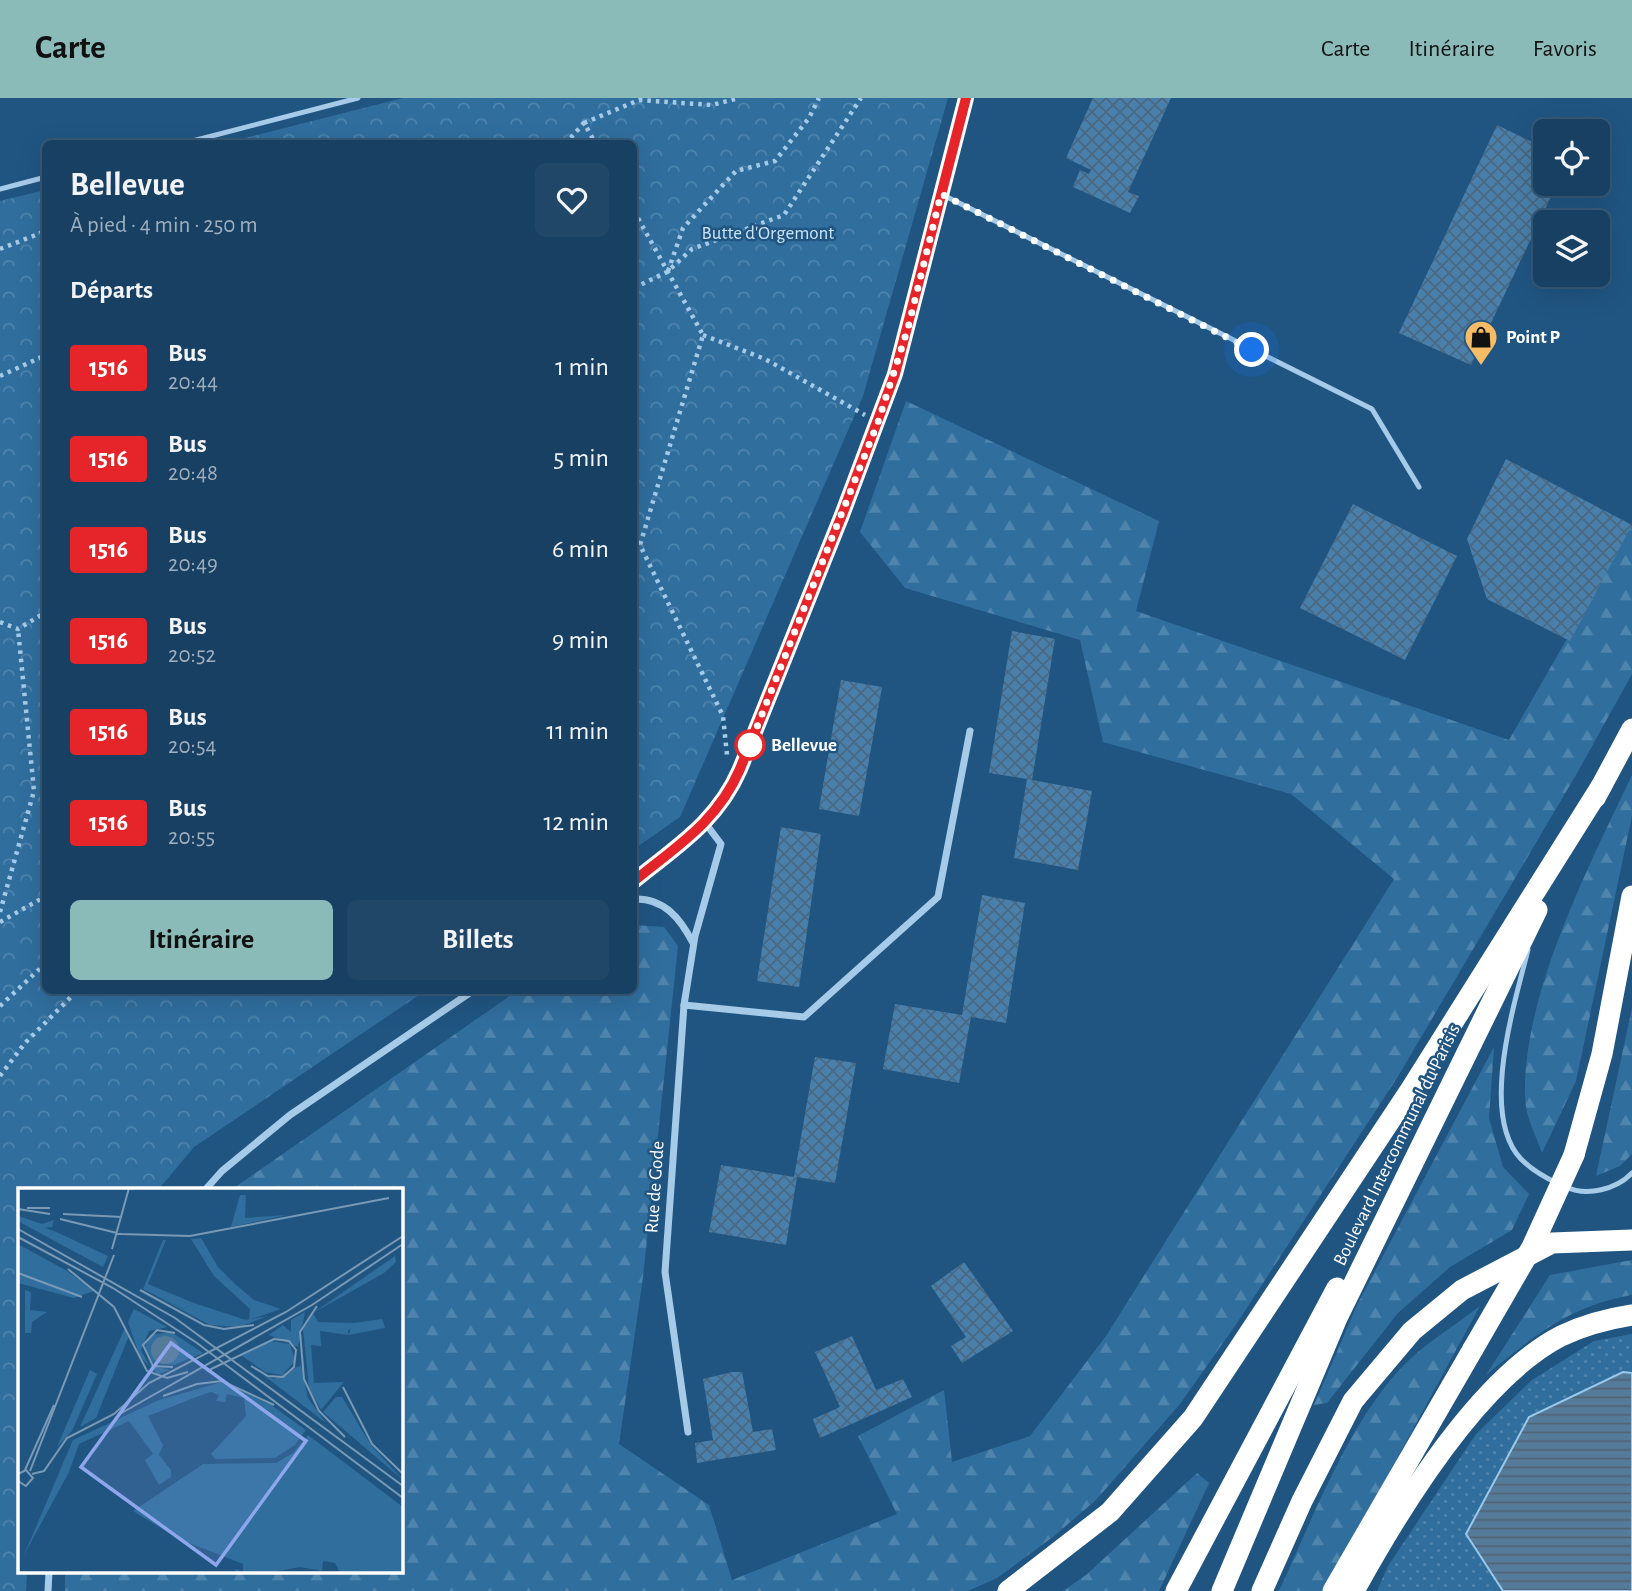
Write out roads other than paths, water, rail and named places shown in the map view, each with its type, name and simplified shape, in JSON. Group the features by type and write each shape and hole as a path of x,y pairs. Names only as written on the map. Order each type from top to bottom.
{"highway":[{"name":"Boulevard Intercommunal du Parisis","path":"1222,1591 1337,1318 1539,906 1632,729"},
{"path":"1008,1591 1064,1551 1110,1511 1193,1418 1411,1089 1602,785"},
{"path":"1334,1591 1532,1247 1574,1155 1602,1054 1632,897"},
{"path":"1176,1591 1319,1321 1461,1066"},
{"path":"1262,1591 1302,1501 1353,1401 1412,1331 1462,1290 1552,1243 1632,1240"},
{"path":"1354,1591 1417,1489 1469,1417 1522,1362 1559,1337 1594,1321 1632,1315"}],"street":[{"path":"637,878 706,824 731,790 878,422 908,328 966,98"},
{"path":"684,1005 804,1017 938,897 970,731"},
{"name":"Rue de Gode","path":"688,1432 665,1272 684,1005 693,944 721,845 706,824"},
{"path":"637,899 659,902 671,911 693,944"},
{"path":"207,1188 222,1171 290,1115 468,994"}],"lane":[{"path":"196,140 358,98"},
{"path":"0,189 42,178"},
{"path":"941,194 1372,409 1419,487"},
{"path":"1539,906 1511,1021 1503,1072 1502,1099 1507,1132 1520,1158 1540,1175 1575,1191 1597,1191 1625,1180 1632,1173"}],"place":[{"name":"Point P","path":"1481,367"},
{"name":"Bellevue","path":"750,745"}],"park label":[{"name":"Butte d'Orgemont","path":"768,233"}]}
